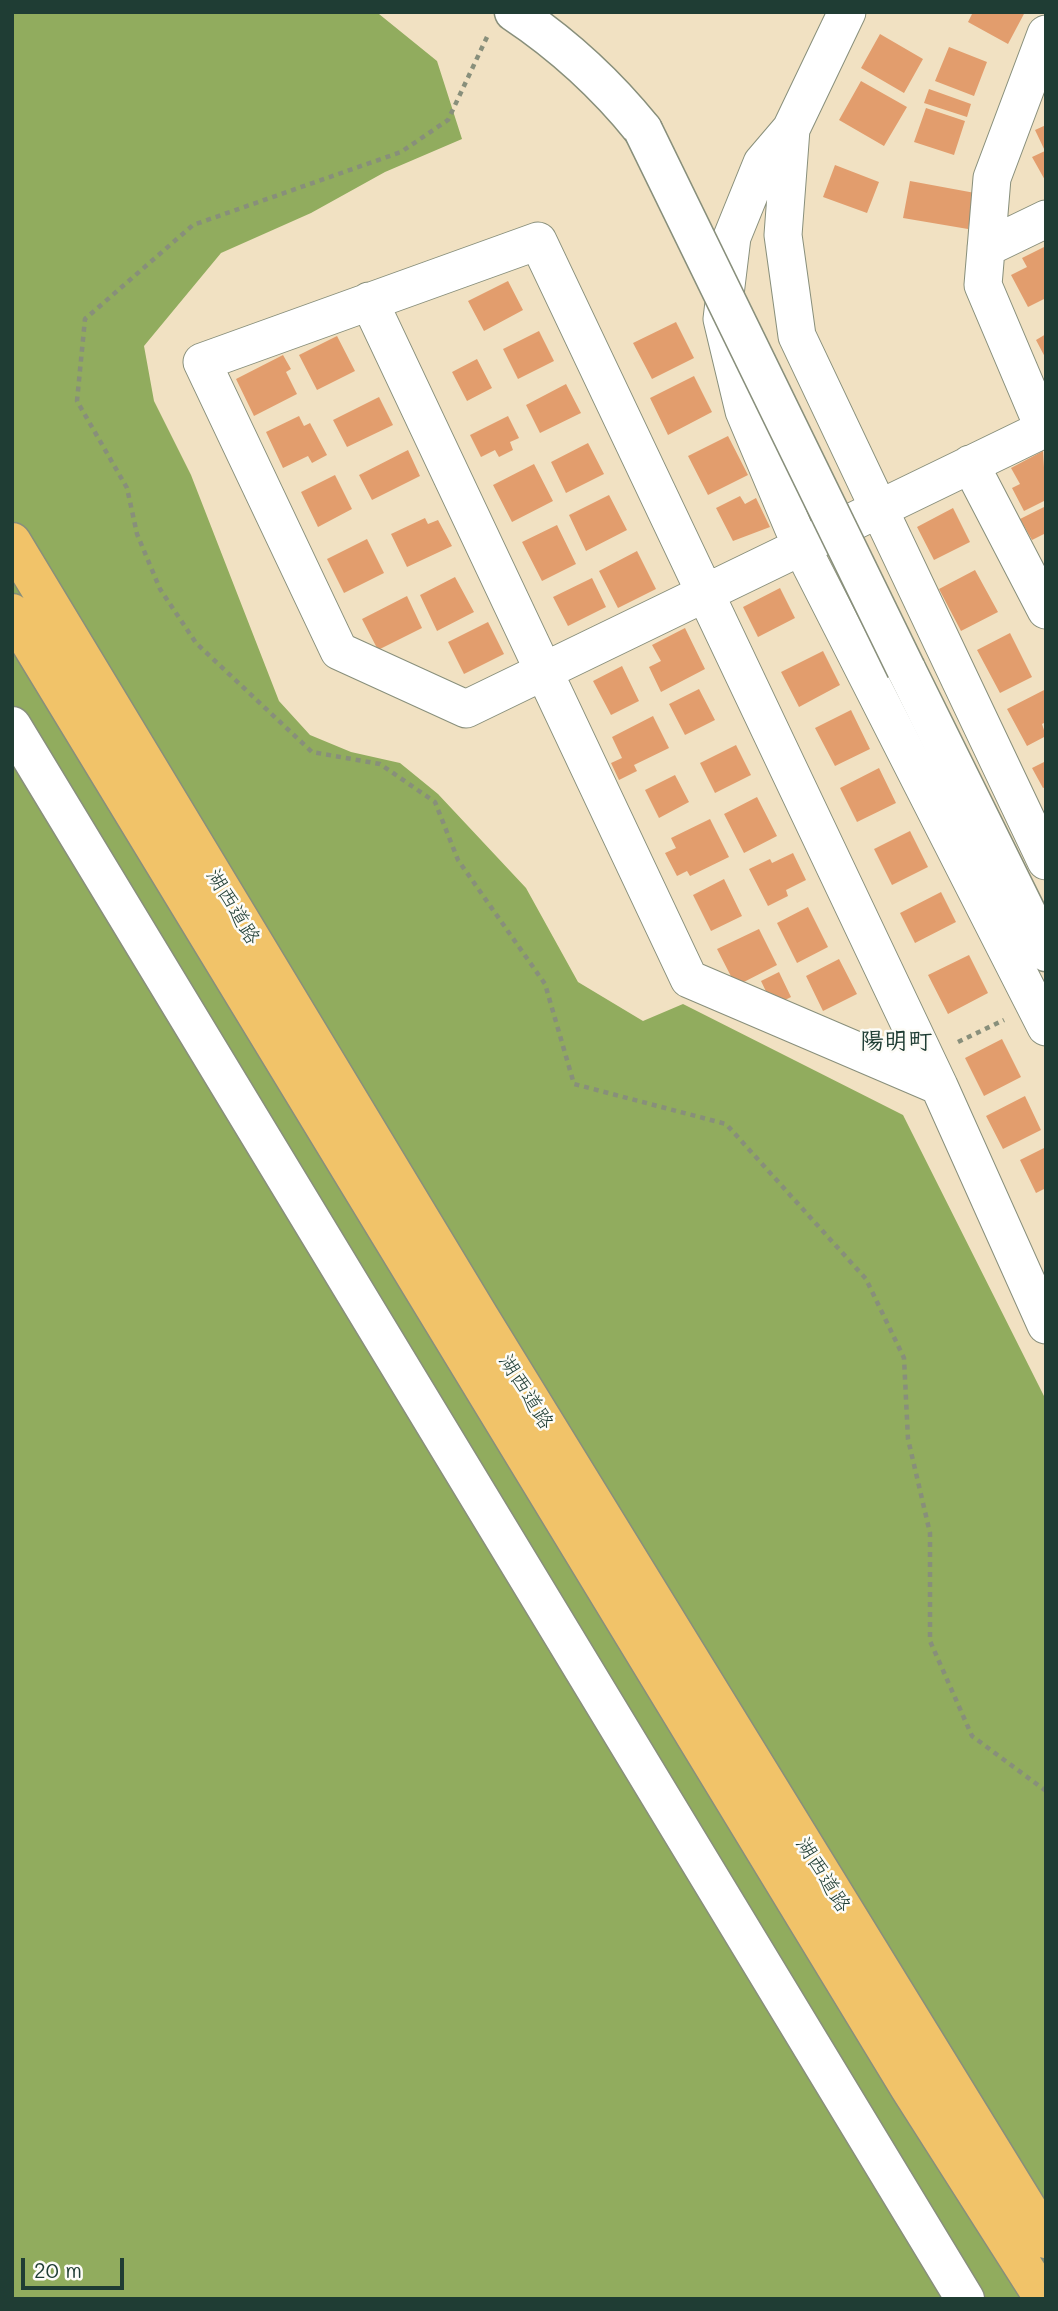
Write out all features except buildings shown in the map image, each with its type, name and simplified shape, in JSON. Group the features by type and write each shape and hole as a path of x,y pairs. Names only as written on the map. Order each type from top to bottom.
{"highway":[{"name":"湖西道路","path":"12,542 479,1316 1046,2239"},
{"name":"湖西道路","path":"12,613 901,2075 1044,2299"}],"street":[{"path":"847,12 791,128 762,163 732,237 722,319 744,411 801,546 1040,1016"},
{"path":"504,18 559,42 612,90 643,130 1046,951"},
{"path":"1046,34 992,178 983,285 1045,428 801,546 703,594 545,671 466,709 339,651 202,362 538,241 703,594 932,1072 1046,1325"},
{"path":"791,128 783,235 797,336 1046,861"},
{"path":"986,248 1046,219"},
{"path":"369,301 689,979 932,1072"},
{"path":"970,464 1046,610"},
{"path":"12,726 965,2299"}],"path":[{"path":"504,18 448,120 401,152 193,225 85,319 77,401 127,488 137,534 160,589 196,643 312,752 380,764 435,802 458,860 545,984 575,1084 726,1124 866,1279 904,1358 908,1439 930,1533 930,1641 972,1735 1046,1791"},
{"path":"932,1072 1040,1016"}],"green space":[{"path":"12,12 365,12 379,14 437,61 462,139 385,172 311,213 221,253 144,346 154,401 191,475 279,701 310,735 351,752 400,763 438,794 526,888 578,982 643,1021 683,1004 903,1115 1046,1400 1046,2299 12,2299"}],"district":[{"name":"陽明町","path":"896,1042"}]}
